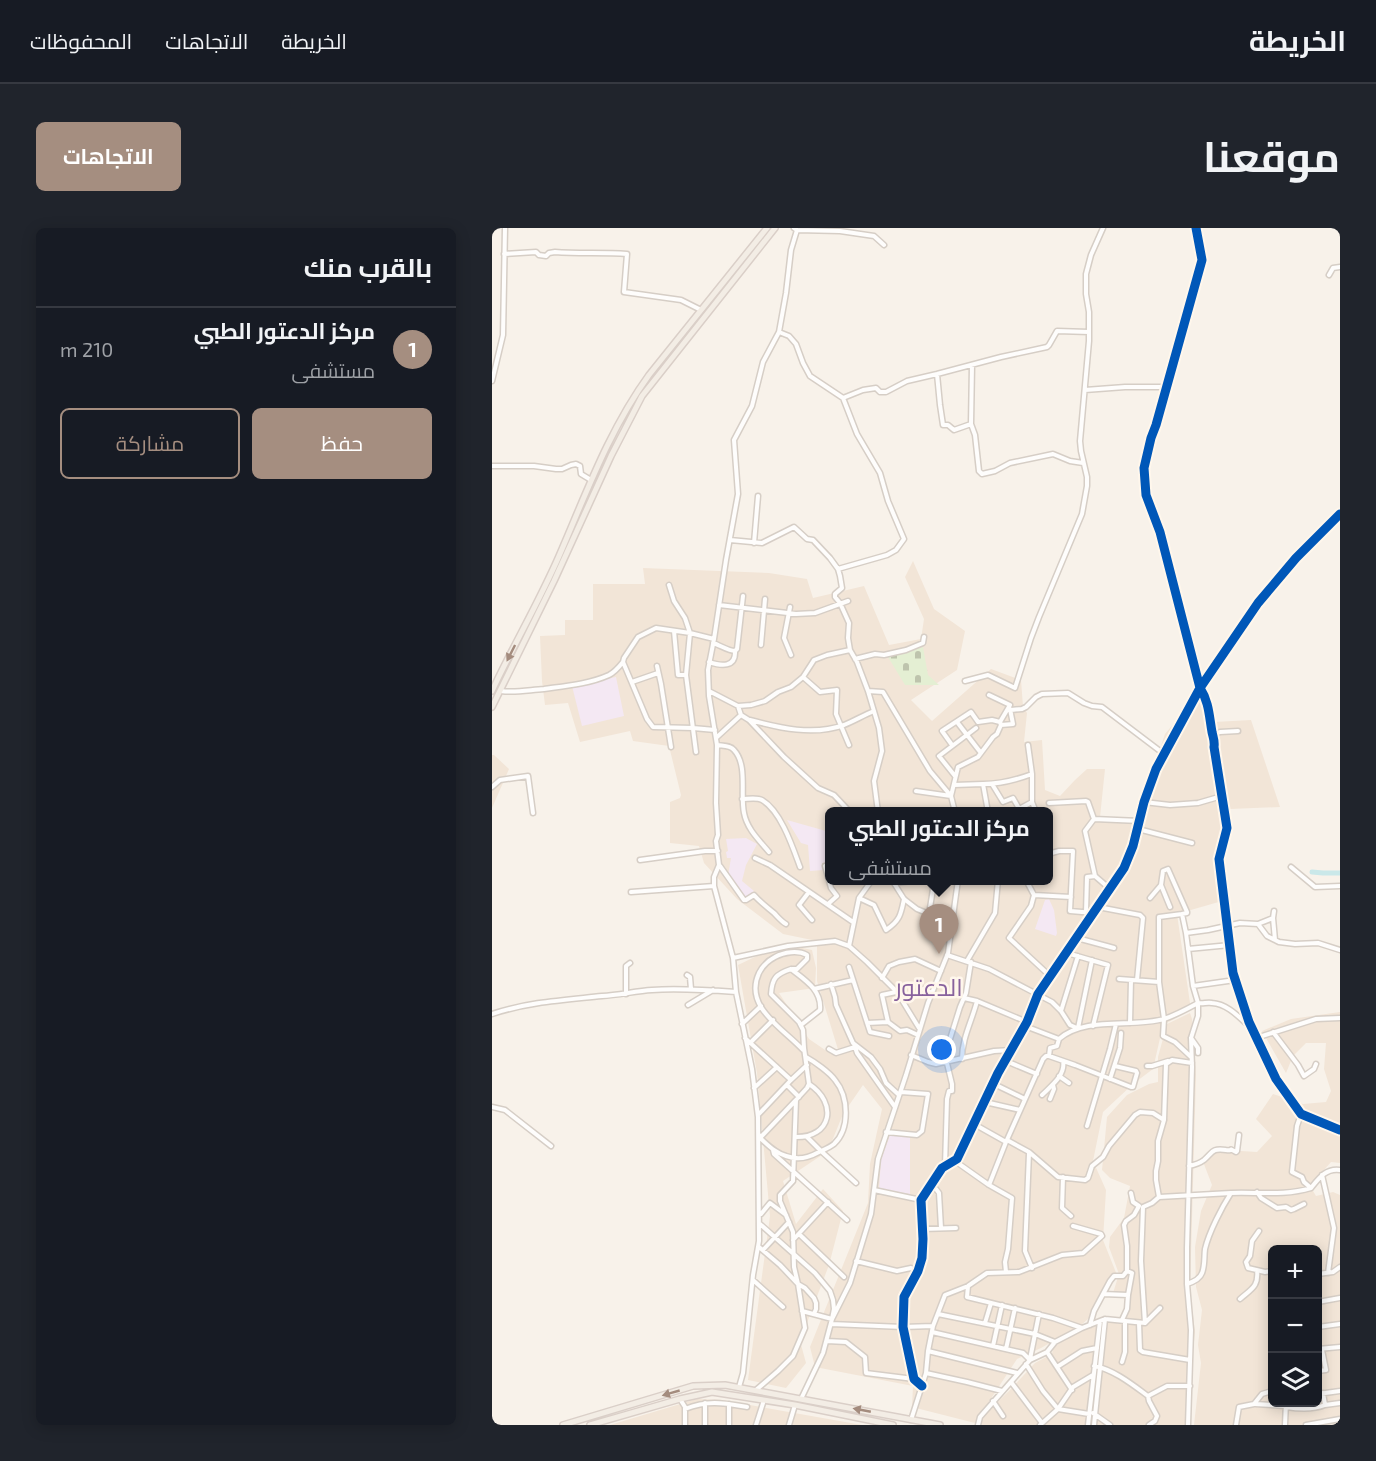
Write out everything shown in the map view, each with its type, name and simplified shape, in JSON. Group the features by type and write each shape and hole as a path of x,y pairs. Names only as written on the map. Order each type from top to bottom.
{"main road":[{"path":"492,691 531,622 642,396 767,228"},
{"path":"492,707 501,691 591,480 613,434 639,389 701,310 712,302 775,228"},
{"path":"613,434 620,438"},
{"path":"587,490 594,494"},
{"path":"590,1423 693,1386 711,1384 756,1390 940,1425"},
{"path":"563,1425 590,1423 712,1392 795,1405 862,1422 893,1425"}],"street":[{"path":"492,381 502,335 505,228"},
{"path":"965,681 988,675 1015,688 1035,627 1082,514 1087,486 1080,441 1089,332 1086,274 1091,255 1103,228"},
{"path":"1196,228 1202,261 1151,438 1144,468 1146,495 1160,532 1200,688 1206,698 1211,716 1227,828 1220,860 1235,980 1256,1038 1276,1079 1301,1114 1340,1130"},
{"path":"806,1057 835,1079 844,1099 845,1124 840,1137 832,1146 809,1157 794,1158 772,1149 760,1138 754,1088 736,992 733,958 714,886 714,878 719,865 716,841 718,834 717,745 708,670 738,494 734,440 752,406 763,362 779,332 796,229 840,231 874,236 884,245"},
{"path":"504,254 536,252 546,256 555,252 627,254 624,292 681,300 701,310"},
{"path":"1329,275 1333,268 1340,267"},
{"path":"843,398 863,390 876,388 880,392 886,392 907,381 1047,347 1057,331 1089,332"},
{"path":"779,332 789,336 796,344 810,376 843,398 857,434 880,473 888,501 904,539 896,550 887,555 838,570"},
{"path":"972,365 971,424 982,474 1010,464 1053,454 1070,461 1083,463"},
{"path":"937,374 943,425 948,425 954,430 971,424"},
{"path":"1085,390 1167,387"},
{"path":"492,466 562,469 576,464 580,466 581,474 591,480"},
{"path":"754,543 758,496"},
{"path":"914,1379 903,1327 904,1297 918,1271 922,1258 921,1200 942,1168 955,1161 963,1148 998,1073 1026,1024 1038,994 1124,868 1156,769 1200,688 1258,603 1296,558 1340,514"},
{"path":"730,540 762,543 794,527 807,539 813,540 838,570 842,588 835,597 849,623 850,650 868,692 879,728 882,751 874,781 877,807"},
{"path":"669,585 674,601 685,618 690,633 686,675 696,752"},
{"path":"709,662 727,664 735,657 744,596"},
{"path":"761,645 765,599"},
{"path":"719,605 796,614 814,613 848,602"},
{"path":"790,607 784,638 791,655"},
{"path":"501,691 519,692 571,686 612,674 623,662 633,643 645,633 656,628 690,633 735,651"},
{"path":"674,630 678,675 686,675"},
{"path":"855,659 906,650 923,643 924,637"},
{"path":"709,691 738,706 765,702 778,692 791,687 802,677 814,660 850,650"},
{"path":"623,662 647,719 653,727 715,730"},
{"path":"657,666 671,747"},
{"path":"632,682 658,673"},
{"path":"802,677 820,692 837,690 836,714 849,745"},
{"path":"868,692 883,692 930,771 951,796 954,807"},
{"path":"989,695 1010,707 1022,709 1042,694 1068,693 1084,703 1102,708 1164,754"},
{"path":"738,706 741,715 749,720 784,757 818,788 834,795 845,807"},
{"path":"951,796 958,767 978,757 997,734 1010,707"},
{"path":"952,745 942,731 971,712 978,722 992,720 1001,724 1013,724 1010,707"},
{"path":"749,720 786,729 818,730 842,726 874,711"},
{"path":"716,738 741,715"},
{"path":"957,722 981,753"},
{"path":"956,777 939,756 976,728"},
{"path":"1213,735 1220,732 1238,731"},
{"path":"1028,744 1034,807"},
{"path":"717,745 727,746 734,750 738,758 743,777 744,814 750,829 769,852"},
{"path":"954,785 992,784 1020,779 1032,774"},
{"path":"492,787 500,780 528,776 533,813"},
{"path":"983,784 987,807"},
{"path":"992,784 1003,802 1013,798 1018,807"},
{"path":"916,791 951,796"},
{"path":"1144,802 1170,805 1198,803 1222,796"},
{"path":"742,798 760,798 771,808 781,823 800,867"},
{"path":"1049,803 1086,801 1094,819"},
{"path":"1024,807 1032,802"},
{"path":"1094,819 1140,821"},
{"path":"1094,819 1085,831 1095,876 1110,889"},
{"path":"1137,829 1192,843"},
{"path":"640,860 718,851"},
{"path":"1053,853 1072,851 1070,911 1094,913"},
{"path":"755,858 770,865 853,922"},
{"path":"719,865 744,900 754,895 786,924"},
{"path":"1291,867 1315,887 1340,886"},
{"path":"1170,907 1161,885 1162,871 1168,869 1187,913 1159,917 1159,982 1164,1019 1163,1036 1175,1042 1191,1057"},
{"path":"1086,912 1087,877 1095,876"},
{"path":"828,904 837,896 830,885"},
{"path":"849,946 859,898 868,885"},
{"path":"895,885 904,899 917,909 929,914 938,923 944,935 950,937"},
{"path":"929,914 932,885"},
{"path":"832,1322 850,1283 871,1214 878,1159 932,993 947,955 957,885"},
{"path":"945,1167 947,1099 949,1091 952,1091 952,1084 945,1055 966,993 969,962 995,913 998,885"},
{"path":"1029,885 1034,895 1031,906 1009,938 1050,976"},
{"path":"1150,898 1161,885"},
{"path":"631,892 714,886"},
{"path":"809,892 799,905 812,920"},
{"path":"1034,895 1071,897"},
{"path":"859,898 874,905 886,930 901,916 904,899"},
{"path":"1098,907 1140,915 1143,918 1137,980"},
{"path":"1274,911 1275,940"},
{"path":"1182,914 1192,986 1198,1003 1198,1016 1191,1038 1187,1284 1191,1330 1188,1425"},
{"path":"1186,933 1240,922 1258,924 1273,918"},
{"path":"1258,924 1267,936 1279,942 1318,943 1340,950"},
{"path":"1077,938 1114,948"},
{"path":"733,958 788,946 835,941 849,946 897,992 920,1030"},
{"path":"1188,949 1230,945"},
{"path":"760,1138 809,1084 801,1025 771,994 772,982 780,972 797,969 807,959 807,955 784,953 761,968 757,978 756,996 773,1020 804,1051"},
{"path":"1067,953 1107,963 1108,967 1093,1026"},
{"path":"947,955 989,969 1038,994 1052,1002 1070,1025 1078,1029"},
{"path":"1061,1011 1078,956"},
{"path":"882,978 890,966 915,959 941,971"},
{"path":"1078,1029 1092,960"},
{"path":"626,994 626,966 630,963"},
{"path":"849,967 870,1032 889,1036"},
{"path":"791,969 818,993 821,1002 820,1010 801,1025"},
{"path":"687,975 690,977 691,989"},
{"path":"1119,979 1159,982"},
{"path":"814,989 853,980"},
{"path":"1130,1023 1131,980"},
{"path":"1192,986 1235,980"},
{"path":"831,984 836,1005 857,1053 895,1107"},
{"path":"492,1014 510,1008 554,1001 651,990 691,989 736,992"},
{"path":"919,990 924,989 932,993"},
{"path":"688,1005 713,990"},
{"path":"888,1022 882,995 897,992"},
{"path":"964,998 976,1001 1059,1039"},
{"path":"962,1059 964,1040 976,1001"},
{"path":"1049,1056 1050,1048 1057,1046 1059,1039 1078,1029 1164,1019 1198,1003 1211,1002 1224,1006 1252,1028"},
{"path":"742,1024 761,1006"},
{"path":"1256,1038 1316,1019 1340,1018"},
{"path":"750,1043 773,1020"},
{"path":"867,1023 888,1022 900,1031 907,1030 918,1035"},
{"path":"1087,1126 1116,1024"},
{"path":"1273,1032 1304,1076 1314,1069 1316,1064"},
{"path":"1110,1079 1120,1048 1121,1033"},
{"path":"745,1038 791,1080"},
{"path":"1191,1038 1200,1051"},
{"path":"829,1049 836,1053 854,1045"},
{"path":"854,1045 871,1057 886,1083 900,1094 928,1094 920,1134 886,1132"},
{"path":"912,1055 936,1064 971,1055 1012,1050"},
{"path":"989,1185 1006,1141 1046,1056 1131,1087 1134,1085 1136,1071 1115,1066"},
{"path":"1006,1060 1037,1074"},
{"path":"1147,1066 1172,1060 1192,1063"},
{"path":"1042,1095 1059,1077 1064,1068 1062,1061"},
{"path":"1159,1197 1156,1180 1158,1141 1164,1120 1166,1064 1169,1061"},
{"path":"739,1388 753,1280 761,1249 758,1116 807,1065"},
{"path":"754,1088 777,1067"},
{"path":"1059,1077 1069,1083"},
{"path":"795,1137 807,1137 817,1133 824,1126 828,1116 823,1098 818,1090 809,1084"},
{"path":"994,1084 1025,1099"},
{"path":"1050,1099 1054,1089 1053,1084"},
{"path":"756,1390 793,1356 805,1328 794,1267 793,1232 780,1201 780,1195 794,1181 798,1098 787,1085"},
{"path":"985,1102 1020,1110"},
{"path":"492,1107 505,1110 551,1146"},
{"path":"974,1124 1029,1152 1058,1177 1085,1180 1092,1166 1103,1157 1112,1141 1135,1115 1140,1112 1152,1113 1164,1120"},
{"path":"1301,1114 1297,1126 1292,1172 1302,1177 1311,1188"},
{"path":"1190,1166 1206,1159 1209,1153 1217,1149 1236,1152 1239,1136"},
{"path":"807,1137 856,1183"},
{"path":"772,1149 774,1154 847,1220"},
{"path":"1029,1152 1025,1251 1032,1268"},
{"path":"955,1161 1012,1198 1005,1262 1006,1273"},
{"path":"1090,1325 1094,1311 1110,1281 1114,1276 1123,1276 1127,1271 1124,1225 1141,1206 1152,1203 1159,1197 1232,1192 1277,1194 1303,1190 1311,1188 1322,1174 1336,1169 1340,1170"},
{"path":"1322,1174 1334,1228 1328,1272"},
{"path":"1063,1177 1062,1208 1071,1216"},
{"path":"931,1186 939,1193 941,1228"},
{"path":"874,1190 921,1200"},
{"path":"1187,1284 1202,1274 1208,1238 1224,1203 1232,1192"},
{"path":"1257,1192 1261,1198 1277,1209 1294,1209 1304,1204"},
{"path":"1131,1193 1133,1202 1141,1206"},
{"path":"793,1241 828,1202"},
{"path":"760,1215 770,1203 787,1216"},
{"path":"1141,1206 1142,1323 1140,1350 1190,1360"},
{"path":"761,1249 789,1222"},
{"path":"760,1224 815,1273 830,1291 833,1300 834,1309 827,1341 801,1399"},
{"path":"911,1420 926,1374 933,1326 945,1295 968,1286 987,1273 1019,1272 1062,1255 1083,1253 1102,1236 1094,1231 1073,1226"},
{"path":"922,1229 956,1228"},
{"path":"1259,1231 1252,1241 1250,1256 1246,1262 1248,1268 1268,1272"},
{"path":"798,1234 844,1277"},
{"path":"761,1249 814,1298 816,1309 814,1314"},
{"path":"856,1261 897,1271 911,1268 918,1271"},
{"path":"1322,1273 1333,1272 1340,1267"},
{"path":"1240,1299 1254,1288 1258,1278 1257,1270"},
{"path":"1122,1362 1125,1352 1123,1320 1127,1309 1132,1274 1127,1271"},
{"path":"753,1280 783,1307"},
{"path":"968,1286 967,1297 1039,1314 1082,1328"},
{"path":"1103,1294 1128,1294"},
{"path":"1322,1301 1340,1298"},
{"path":"985,1323 991,1303"},
{"path":"993,1346 1002,1305"},
{"path":"1006,1349 1015,1308"},
{"path":"978,1425 980,1417 1017,1373 1030,1360 1047,1352 1055,1342 1100,1321 1123,1320 1142,1323 1160,1308"},
{"path":"802,1311 832,1322 903,1327 933,1326"},
{"path":"938,1314 1010,1328 1055,1342"},
{"path":"1030,1360 1039,1314"},
{"path":"1088,1425 1105,1320"},
{"path":"1094,1425 1091,1413 1093,1374 1097,1366 1096,1348 1100,1321"},
{"path":"1322,1326 1340,1324"},
{"path":"932,1332 1023,1353 1030,1360"},
{"path":"827,1341 846,1342 865,1357 866,1373 914,1379 922,1386"},
{"path":"1322,1350 1340,1347"},
{"path":"1057,1368 1082,1352 1096,1348"},
{"path":"928,1351 1017,1373"},
{"path":"1047,1352 1072,1390"},
{"path":"1322,1357 1326,1370 1322,1370"},
{"path":"1026,1364 1058,1409 1091,1413 1110,1425"},
{"path":"1097,1366 1112,1372 1148,1396 1157,1416 1155,1421 1149,1425"},
{"path":"926,1374 1002,1391"},
{"path":"1011,1382 1041,1424 1058,1409 1072,1390 1093,1374"},
{"path":"1148,1396 1167,1386 1190,1386"},
{"path":"1322,1394 1340,1391"},
{"path":"1254,1404 1262,1394 1268,1392"},
{"path":"725,1394 729,1425"},
{"path":"1322,1398 1325,1405"},
{"path":"680,1399 685,1409 686,1425"},
{"path":"756,1425 764,1399"},
{"path":"993,1401 1004,1416"},
{"path":"685,1409 716,1402 747,1407"},
{"path":"705,1403 705,1425"},
{"path":"1298,1407 1309,1409 1340,1403"},
{"path":"1236,1425 1239,1407 1268,1404"},
{"path":"789,1425 795,1405"},
{"path":"1286,1407 1286,1425"},
{"path":"1306,1425 1323,1424 1340,1419"}],"shaded area":[{"path":"913,561 934,609 965,631 957,670 911,700 932,721 991,669 1021,680 1023,707 1027,713 1024,742 1042,740 1045,790 1060,796 1087,769 1105,769 1100,817 1137,818 1165,734 1199,693 1206,696 1214,722 1251,720 1280,807 1230,809 1224,848 1229,899 1177,914 1191,1010 1163,1025 1153,1069 1103,1112 1093,1161 1106,1190 1103,1240 1117,1275 1096,1312 1080,1326 1017,1359 975,1423 912,1407 913,1386 815,1367 810,1347 868,1203 870,1164 882,1109 863,1085 843,1114 828,1151 783,1181 796,1224 823,1189 843,1211 829,1265 800,1341 806,1363 786,1388 748,1380 770,1216 757,1073 738,965 763,953 793,946 812,950 816,968 815,988 779,993 809,1039 831,1054 840,1056 817,981 817,941 783,934 737,899 704,863 699,846 670,843 670,802 680,798 681,795 669,746 633,741 630,731 580,742 568,703 545,705 542,681 540,636 565,635 565,620 593,620 593,584 645,584 643,568 769,573 807,579 813,598 864,586 889,645 921,639 924,619 905,577"},
{"path":"616,677 624,716 582,726 572,686"},
{"path":"492,755 509,769 492,808"},
{"path":"787,820 825,831 825,863 822,863 824,870 810,871 808,845 801,843"},
{"path":"746,838 757,844 746,865 742,881 754,891 745,899 728,876 731,858 727,858 726,839"},
{"path":"1049,899 1054,910 1056,936 1035,929 1045,900"},
{"path":"1340,1012 1340,1163 1331,1162 1310,1186 1316,1196 1333,1192 1340,1195 1340,1425 1194,1425 1201,1363 1198,1345 1202,1310 1196,1287 1195,1247 1201,1211 1212,1185 1202,1159 1223,1148 1257,1152 1272,1136 1256,1119 1273,1094 1303,1104 1326,1102 1331,1091 1324,1069 1326,1043 1306,1043 1293,1056 1286,1073 1262,1031 1291,1019"},
{"path":"1190,1013 1196,1075 1190,1291 1195,1332 1185,1425 980,1425 983,1416 1035,1363 1052,1354 1053,1348 1063,1340 1089,1328 1110,1322 1127,1325 1127,1293 1113,1293 1119,1274 1109,1247 1110,1237 1124,1218 1130,1186 1110,1178 1102,1170 1107,1117 1127,1095 1158,1082 1158,1057 1167,1024"},
{"path":"890,1135 910,1136 910,1194 879,1189 881,1160"},
{"path":"697,1399 722,1400 862,1425 610,1425"}],"green space":[{"path":"923,647 928,675 939,685 905,685 888,657"}],"waterway":[{"path":"1312,872 1340,873"}],"cycle path":[{"path":"1196,228 1202,260 1151,438 1144,468 1146,495 1160,532 1200,688 1205,698 1214,741 1227,828 1219,859 1233,973 1249,1022 1276,1079 1301,1114 1340,1130"},
{"path":"922,1386 914,1379 903,1327 904,1297 918,1271 922,1258 921,1200 942,1168 957,1159 998,1073 1027,1022 1038,994 1124,868 1156,769 1200,688 1258,603 1296,558 1340,514"}],"place":[{"name":"مركز الدعتور الطبي","path":"939,954"}],"district":[{"name":"الدعتور","path":"929,988"}]}
